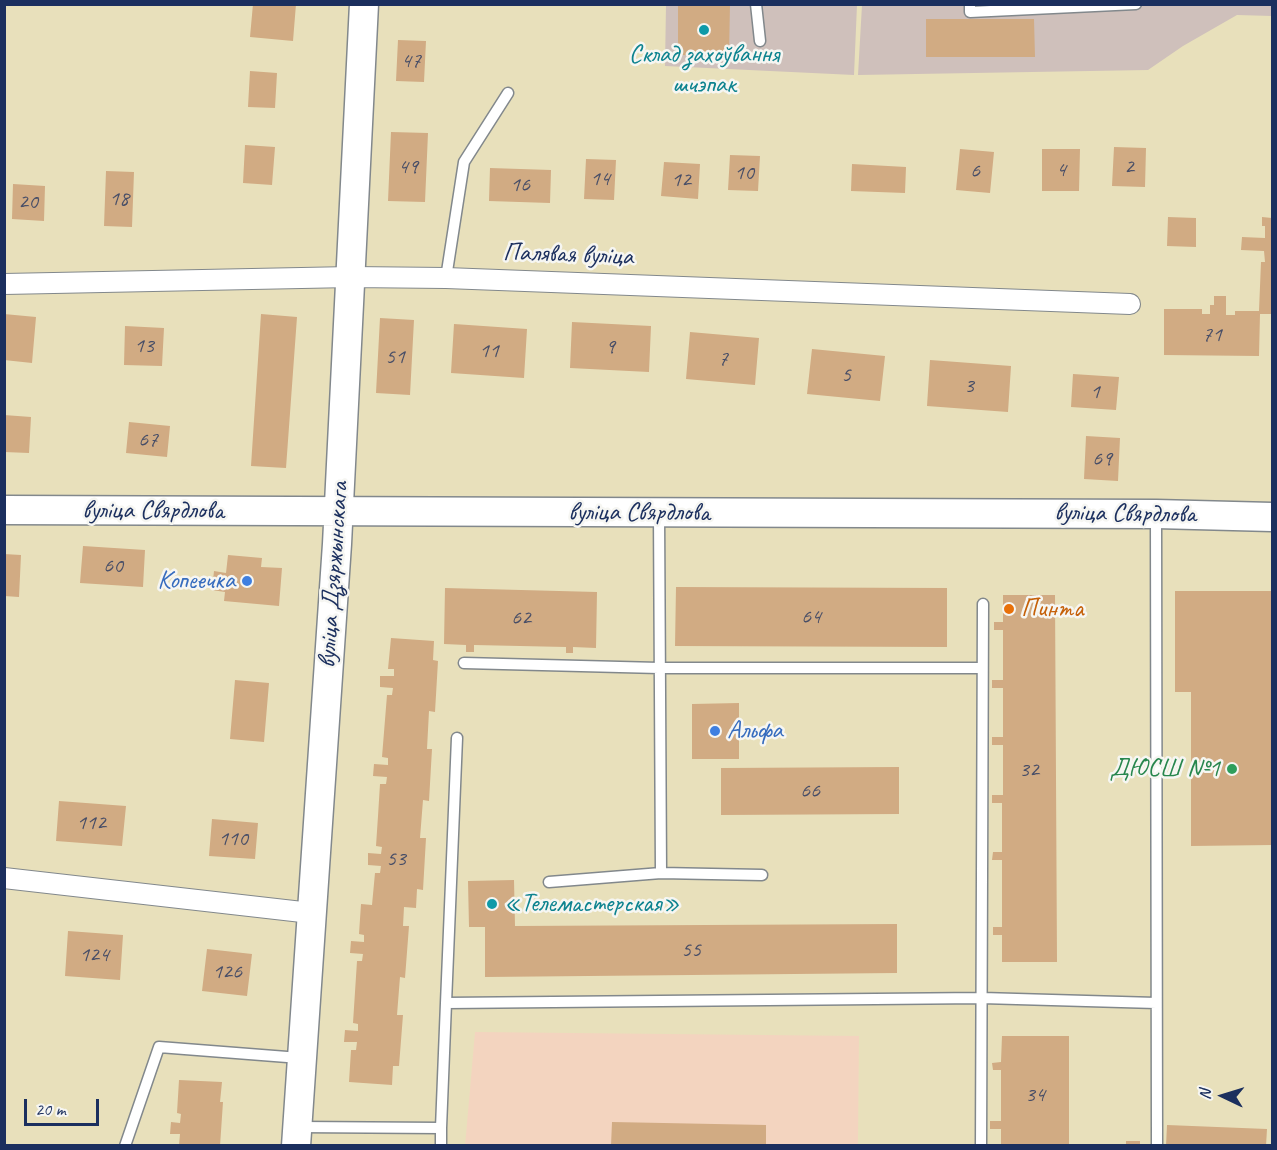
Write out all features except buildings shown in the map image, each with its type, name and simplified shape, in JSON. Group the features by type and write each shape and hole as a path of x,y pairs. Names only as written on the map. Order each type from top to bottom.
{"main road":[{"name":"вуліца Дзяржынскага","path":"297,1136 310,913 339,511 364,4"},
{"name":"вуліца Свярдлова","path":"4,510 1156,514 1272,517"}],"street":[{"name":"Палявая вуліца","path":"4,284 351,277 446,278 1130,303"},
{"path":"4,878 310,913"}],"lane":[{"path":"756,4 760,41"},
{"path":"970,4 970,12 1136,4"},
{"path":"446,278 464,162 508,93"},
{"path":"659,513 661,873"},
{"path":"1156,514 1157,1146"},
{"path":"981,1146 983,604"},
{"path":"464,663 659,668 982,668"},
{"path":"441,1146 457,738"},
{"path":"549,882 661,873 762,875"},
{"path":"446,1003 982,998 1156,1003"},
{"path":"125,1146 159,1047 302,1058"},
{"path":"297,1136 441,1128"}],"shaded area":[{"path":"666,5 857,5 854,75 665,66"},
{"path":"862,5 1272,5 1272,16 1237,15 1183,46 1148,70 858,75"},
{"path":"475,1032 859,1036 858,1145 465,1146"}],"place":[{"name":"Склад захоўвання шчэпак","path":"704,30"},
{"name":"Копеечка","path":"247,581"},
{"name":"Пинта","path":"1009,609"},
{"name":"Альфа","path":"715,731"},
{"name":"ДЮСШ №1","path":"1232,769"},
{"name":"«Телемастерская»","path":"492,904"}]}
